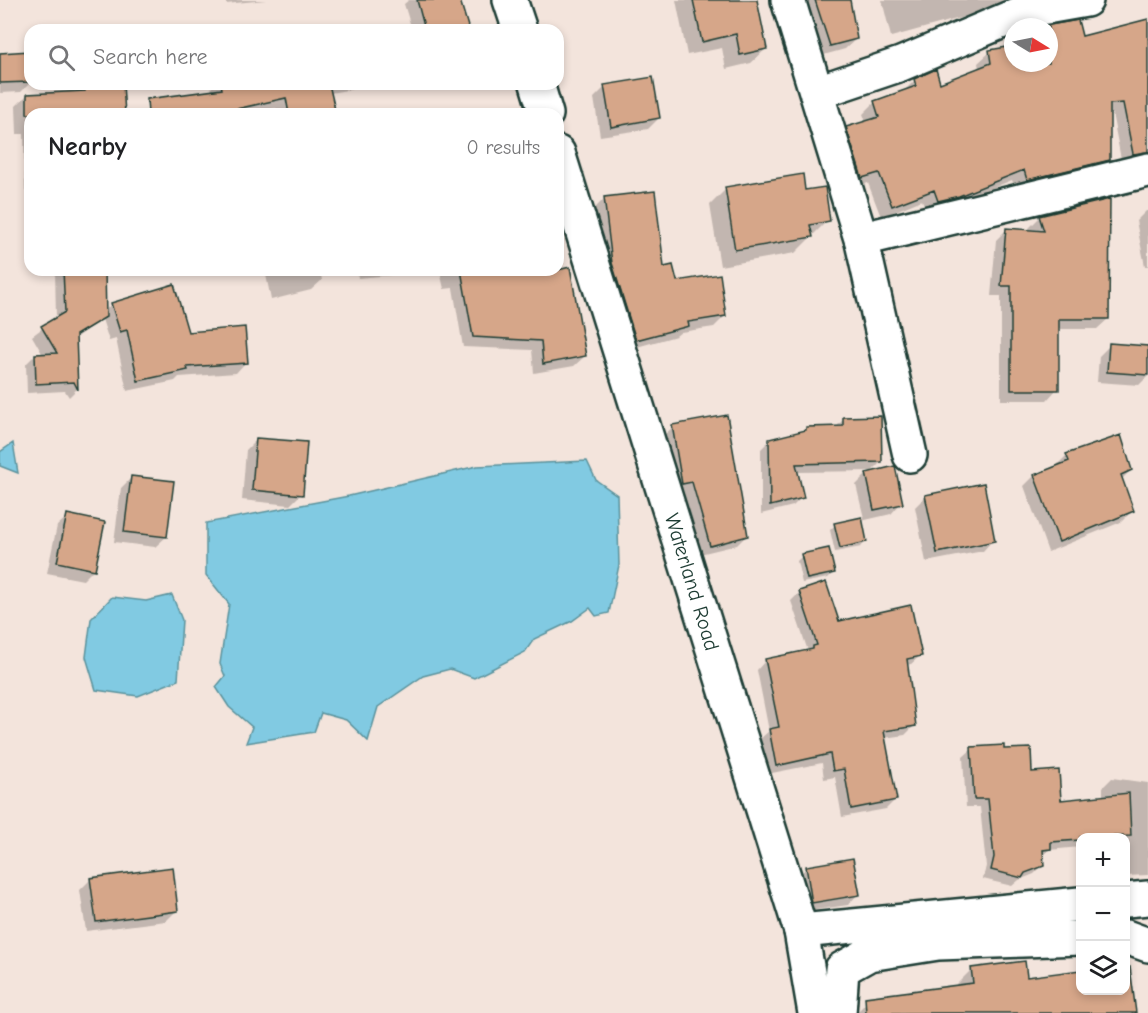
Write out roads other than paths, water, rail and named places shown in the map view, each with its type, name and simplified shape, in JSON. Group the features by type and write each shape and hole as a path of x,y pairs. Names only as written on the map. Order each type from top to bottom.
{"street":[{"path":"510,0 518,24"},
{"path":"788,0 862,242 910,455"},
{"path":"818,92 901,64 1029,10 1086,0"},
{"path":"539,90 544,108"},
{"path":"862,242 875,236 1148,170"},
{"name":"Waterland Road","path":"564,172 801,931 815,1013"},
{"path":"1130,900 1148,898"},
{"path":"801,931 1076,904"},
{"path":"839,1013 842,969 868,954 938,944 1076,938"},
{"path":"1130,939 1148,945"}],"water":[{"path":"13,443 18,473 0,466 0,452"},
{"path":"587,461 596,480 617,495 619,565 609,613 596,616 590,608 572,621 534,639 525,652 474,678 450,669 423,676 378,707 368,741 346,720 321,713 314,732 246,743 252,727 229,707 216,687 225,676 220,664 229,604 206,575 206,523 349,496 477,466"},
{"path":"172,595 182,620 178,680 138,696 96,690 86,657 91,619 112,597 146,601"}]}
